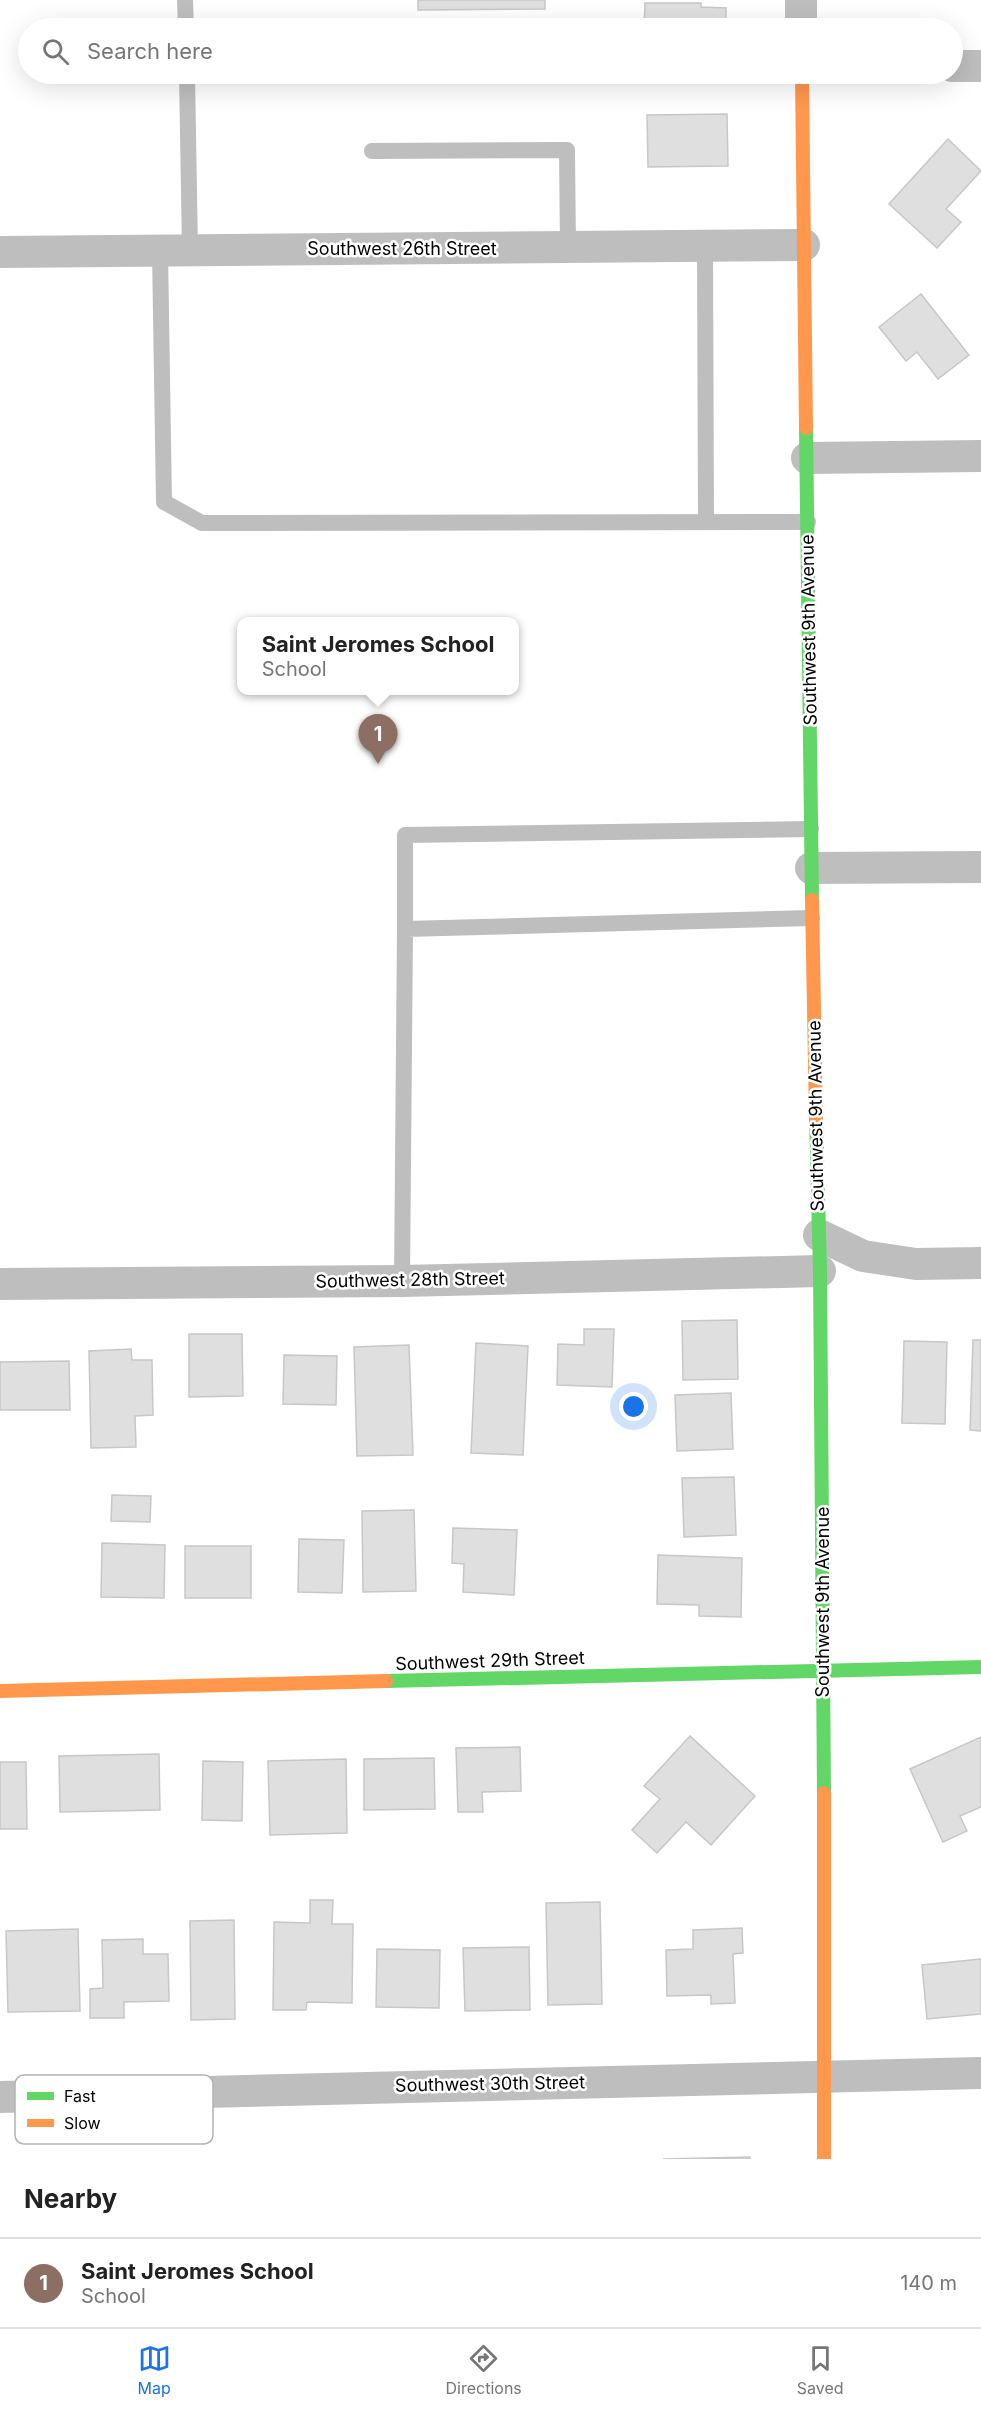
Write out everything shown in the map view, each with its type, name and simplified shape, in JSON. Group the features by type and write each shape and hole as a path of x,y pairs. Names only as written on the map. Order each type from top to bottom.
{"street":[{"path":"801,0 801,18"},
{"path":"963,66 981,66"},
{"name":"Southwest 9th Avenue","path":"802,84 811,868 820,1271 824,1670 824,2159"},
{"name":"Southwest 26th Street","path":"0,252 804,245"},
{"path":"807,458 981,456"},
{"path":"811,868 981,867"},
{"path":"819,1235 863,1256 916,1264 981,1263"},
{"name":"Southwest 28th Street","path":"0,1284 402,1281 820,1271"},
{"name":"Southwest 29th Street","path":"0,1691 981,1667"},
{"name":"Southwest 30th Street","path":"213,2091 981,2073"},
{"name":"Southwest 30th Street","path":"0,2097 15,2097"}],"lane":[{"path":"185,0 186,18"},
{"path":"186,84 175,251 164,502 202,523 808,522"},
{"path":"372,151 567,150 568,247"},
{"path":"705,246 706,522"},
{"path":"402,1281 405,835 811,829"},
{"path":"405,929 812,918"}],"building":[{"path":"418,0 545,0 545,9 418,10"},
{"path":"645,3 701,3 701,7 726,8 726,18 644,18"},
{"path":"727,114 728,166 648,167 647,115"},
{"path":"948,139 981,171 946,209 961,222 937,248 889,204"},
{"path":"921,294 969,355 938,379 917,352 906,361 879,327"},
{"path":"737,1320 738,1379 683,1380 682,1321"},
{"path":"584,1329 614,1329 612,1387 557,1385 558,1344 584,1345"},
{"path":"189,1334 242,1334 243,1396 189,1397"},
{"path":"973,1340 981,1340 981,1431 970,1430"},
{"path":"904,1341 947,1342 945,1424 902,1423"},
{"path":"476,1343 528,1346 523,1455 471,1453"},
{"path":"409,1345 413,1455 357,1456 354,1347"},
{"path":"131,1349 132,1360 152,1360 153,1415 135,1416 136,1447 91,1448 89,1351"},
{"path":"284,1355 337,1356 336,1405 283,1404"},
{"path":"69,1361 70,1410 0,1410 0,1362"},
{"path":"731,1393 733,1449 677,1451 675,1395"},
{"path":"734,1477 736,1535 684,1537 682,1478"},
{"path":"112,1495 151,1496 150,1522 111,1521"},
{"path":"414,1510 416,1591 363,1592 362,1511"},
{"path":"453,1528 517,1530 514,1595 463,1592 464,1564 452,1563"},
{"path":"299,1539 344,1540 342,1593 298,1592"},
{"path":"102,1543 165,1545 164,1598 101,1597"},
{"path":"185,1546 251,1546 251,1598 185,1598"},
{"path":"658,1555 742,1558 741,1617 699,1616 699,1605 657,1604"},
{"path":"690,1736 755,1796 711,1845 686,1822 657,1853 632,1830 660,1799 644,1786"},
{"path":"981,1737 981,1807 960,1816 967,1831 943,1842 910,1769"},
{"path":"520,1747 521,1791 482,1792 483,1812 458,1812 456,1748"},
{"path":"159,1754 160,1810 60,1812 59,1756"},
{"path":"434,1758 435,1809 364,1810 364,1759"},
{"path":"346,1759 347,1833 270,1835 268,1761"},
{"path":"203,1761 243,1762 242,1821 202,1820"},
{"path":"0,1762 26,1762 27,1829 0,1829"},
{"path":"310,1900 333,1900 332,1924 353,1924 352,2003 307,2002 306,2010 273,2010 274,1922 310,1923"},
{"path":"600,1902 602,2004 548,2005 546,1903"},
{"path":"234,1920 235,2019 191,2020 190,1921"},
{"path":"742,1928 743,1953 733,1954 735,2003 711,2004 711,1995 667,1996 666,1950 693,1949 693,1930"},
{"path":"78,1929 80,2011 8,2012 6,1931"},
{"path":"143,1939 143,1954 168,1954 169,2001 124,2002 124,2018 90,2018 90,1989 103,1988 102,1940"},
{"path":"529,1947 530,2010 465,2011 463,1948"},
{"path":"377,1949 440,1950 439,2008 376,2007"},
{"path":"981,1959 981,2014 927,2019 922,1965"},
{"path":"750,2157 750,2159 663,2159"}],"traffic: fast":[{"path":"806,428 812,900"},
{"path":"816,1117 820,1271 824,1793"},
{"path":"386,1681 981,1667"}],"traffic: slow":[{"path":"802,84 806,428"},
{"path":"812,900 816,1117"},
{"path":"0,1691 386,1681"},
{"path":"824,1793 824,2159"}],"place":[{"name":"Saint Jeromes School","path":"378,764"}]}
